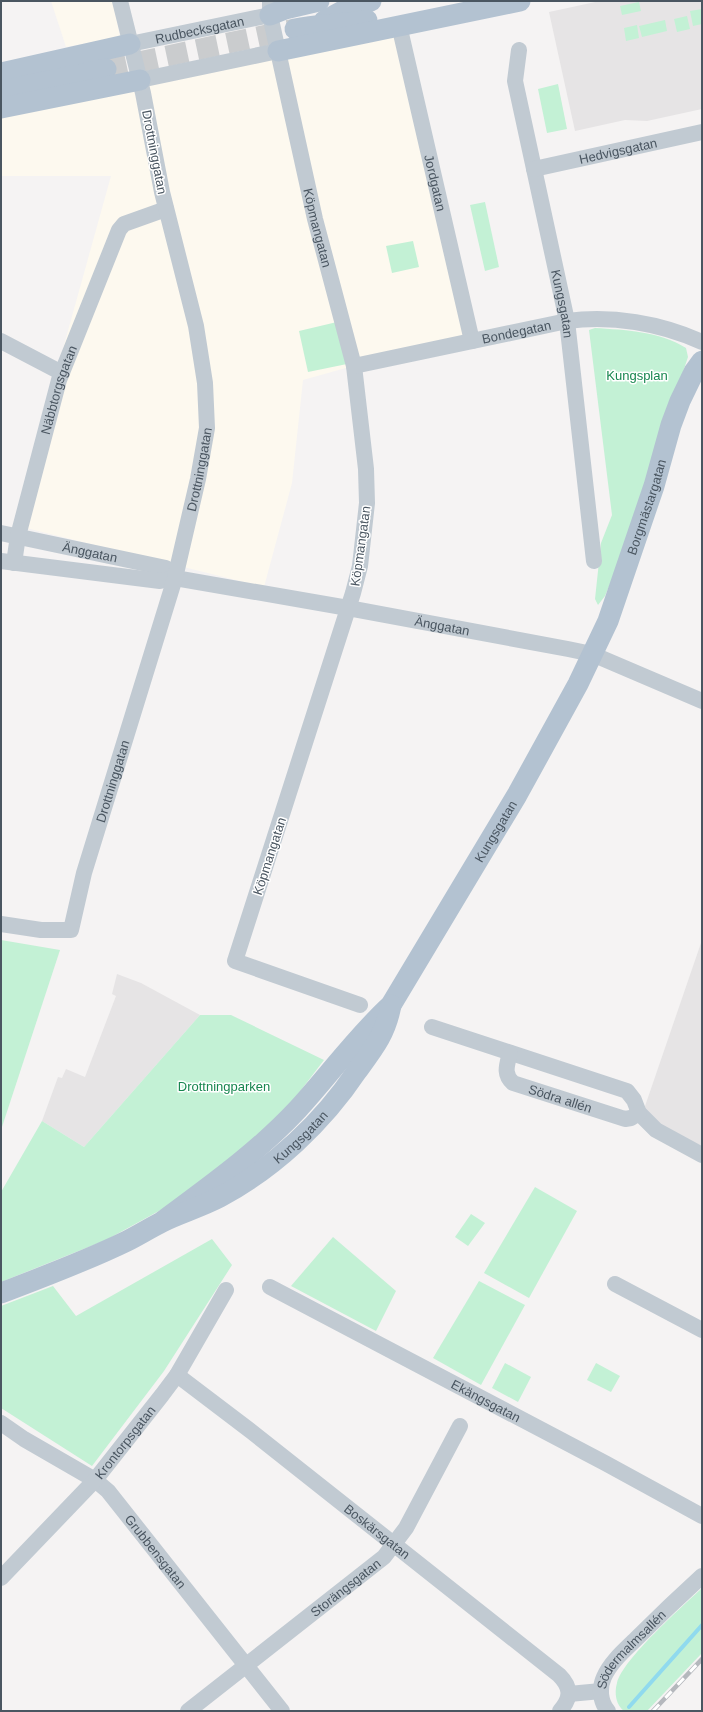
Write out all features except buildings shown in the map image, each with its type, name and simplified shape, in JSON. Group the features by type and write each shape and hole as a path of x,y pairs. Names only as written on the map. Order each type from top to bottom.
{"main road":[{"path":"270,8 285,9 319,1"},
{"path":"318,24 348,8 371,1"},
{"path":"295,29 318,24 353,23 452,1"},
{"path":"278,51 520,1"},
{"path":"1,73 130,44"},
{"path":"1,91 106,69"},
{"path":"1,108 140,80"},
{"name":"Borgmästargatan","path":"592,654 608,621 680,401 694,372 702,361"},
{"name":"Kungsgatan","path":"1,1293 73,1265 126,1241 163,1221 234,1168 266,1141 298,1108 373,1021 391,1005 517,795 592,654"}],"street":[{"name":"Drottninggatan","path":"1,924 41,930 71,930 84,873 175,578 201,466 207,428 207,408 202,356 196,326 166,209 140,80 120,1"},
{"name":"Rudbecksgatan","path":"130,44 270,8"},
{"name":"Köpmangatan","path":"270,8 315,219 354,366 366,469 366,503 360,566 348,608 235,961 360,1005"},
{"name":"Jordgatan","path":"399,25 472,341"},
{"name":"Kungsgatan","path":"519,50 515,81 567,321 594,561"},
{"path":"140,80 278,51"},
{"name":"Hedvigsgatan","path":"534,168 702,132"},
{"name":"Näbbtorgsgatan","path":"8,562 18,536 48,418 62,372 119,230 124,224 166,209"},
{"name":"Bondegatan","path":"354,366 567,321 589,318 649,324 680,333 702,342"},
{"path":"1,341 62,372"},
{"name":"Änggatan","path":"1,533 166,568 175,578"},
{"name":"Änggatan","path":"8,562 102,572 160,581 175,578 348,608 592,654 702,700"},
{"path":"432,1027 626,1091 634,1100 638,1113 656,1130 702,1155"},
{"name":"Södra allén","path":"510,1053 506,1070 507,1078 513,1083 626,1119 631,1118 638,1113"},
{"path":"615,1284 702,1330"},
{"name":"Ekängsgatan","path":"270,1287 702,1516"},
{"name":"Krontorpsgatan","path":"1,1578 95,1480 177,1375 226,1290"},
{"name":"Boskärsgatan","path":"177,1375 252,1432 559,1675 569,1687 569,1694"},
{"name":"Grubbensgatan","path":"1,1423 30,1443 95,1480 108,1491 282,1711"},
{"name":"Storängsgatan","path":"188,1711 246,1667 384,1557 406,1528 460,1426"},
{"name":"Södermalmsallén","path":"569,1694 601,1691 604,1676 618,1656 702,1576"},
{"path":"601,1691 603,1701 608,1711"},
{"path":"560,1711 568,1700 569,1694"}],"shaded area":[{"path":"51,1 113,1 120,37 66,47"},
{"path":"600,1 702,1 702,109 647,121 625,120 575,131 549,12"},
{"path":"399,30 469,338 410,350 303,380 292,483 264,587 14,525 111,176 1,176 1,113"},
{"path":"702,940 702,1146 654,1124 643,1112"},
{"path":"117,974 141,983 200,1015 84,1147 42,1121 58,1077 62,1078 66,1069 85,1077 116,996 112,994"}],"green space":[{"path":"639,2 641,11 622,15 620,6"},
{"path":"702,9 702,24 693,26 690,11"},
{"path":"687,16 690,29 677,32 674,19"},
{"path":"665,20 667,31 642,37 639,26"},
{"path":"637,25 639,38 626,41 624,28"},
{"path":"558,84 567,129 547,133 538,89"},
{"path":"485,202 499,267 485,271 470,205"},
{"path":"413,241 419,267 392,273 386,246"},
{"path":"337,322 347,364 308,372 299,331"},
{"name":"Kungsplan","path":"595,328 642,332 665,338 686,348 688,357 620,560 605,596 598,605 595,599 601,543 612,515 589,330"},
{"path":"1,940 60,950 1,1130"},
{"name":"Drottningparken","path":"200,1015 231,1015 324,1060 269,1132 188,1195 106,1240 1,1282 1,1192 42,1121 84,1147"},
{"path":"535,1187 577,1211 529,1298 484,1273"},
{"path":"471,1214 485,1223 468,1246 455,1237"},
{"path":"333,1237 396,1291 376,1331 291,1286"},
{"path":"212,1239 232,1265 164,1371 92,1466 1,1408 1,1306 53,1286 76,1316"},
{"path":"479,1281 525,1305 481,1385 433,1358"},
{"path":"505,1363 531,1377 518,1402 492,1388"},
{"path":"596,1363 620,1376 611,1392 587,1380"},
{"path":"702,1588 702,1653 647,1711 624,1711 617,1702 616,1695 617,1683 622,1673 641,1647"}],"waterway":[{"path":"629,1707 702,1625"}],"tunnel":[{"path":"106,69 295,29"}],"railway":[{"path":"653,1711 702,1659"}]}
